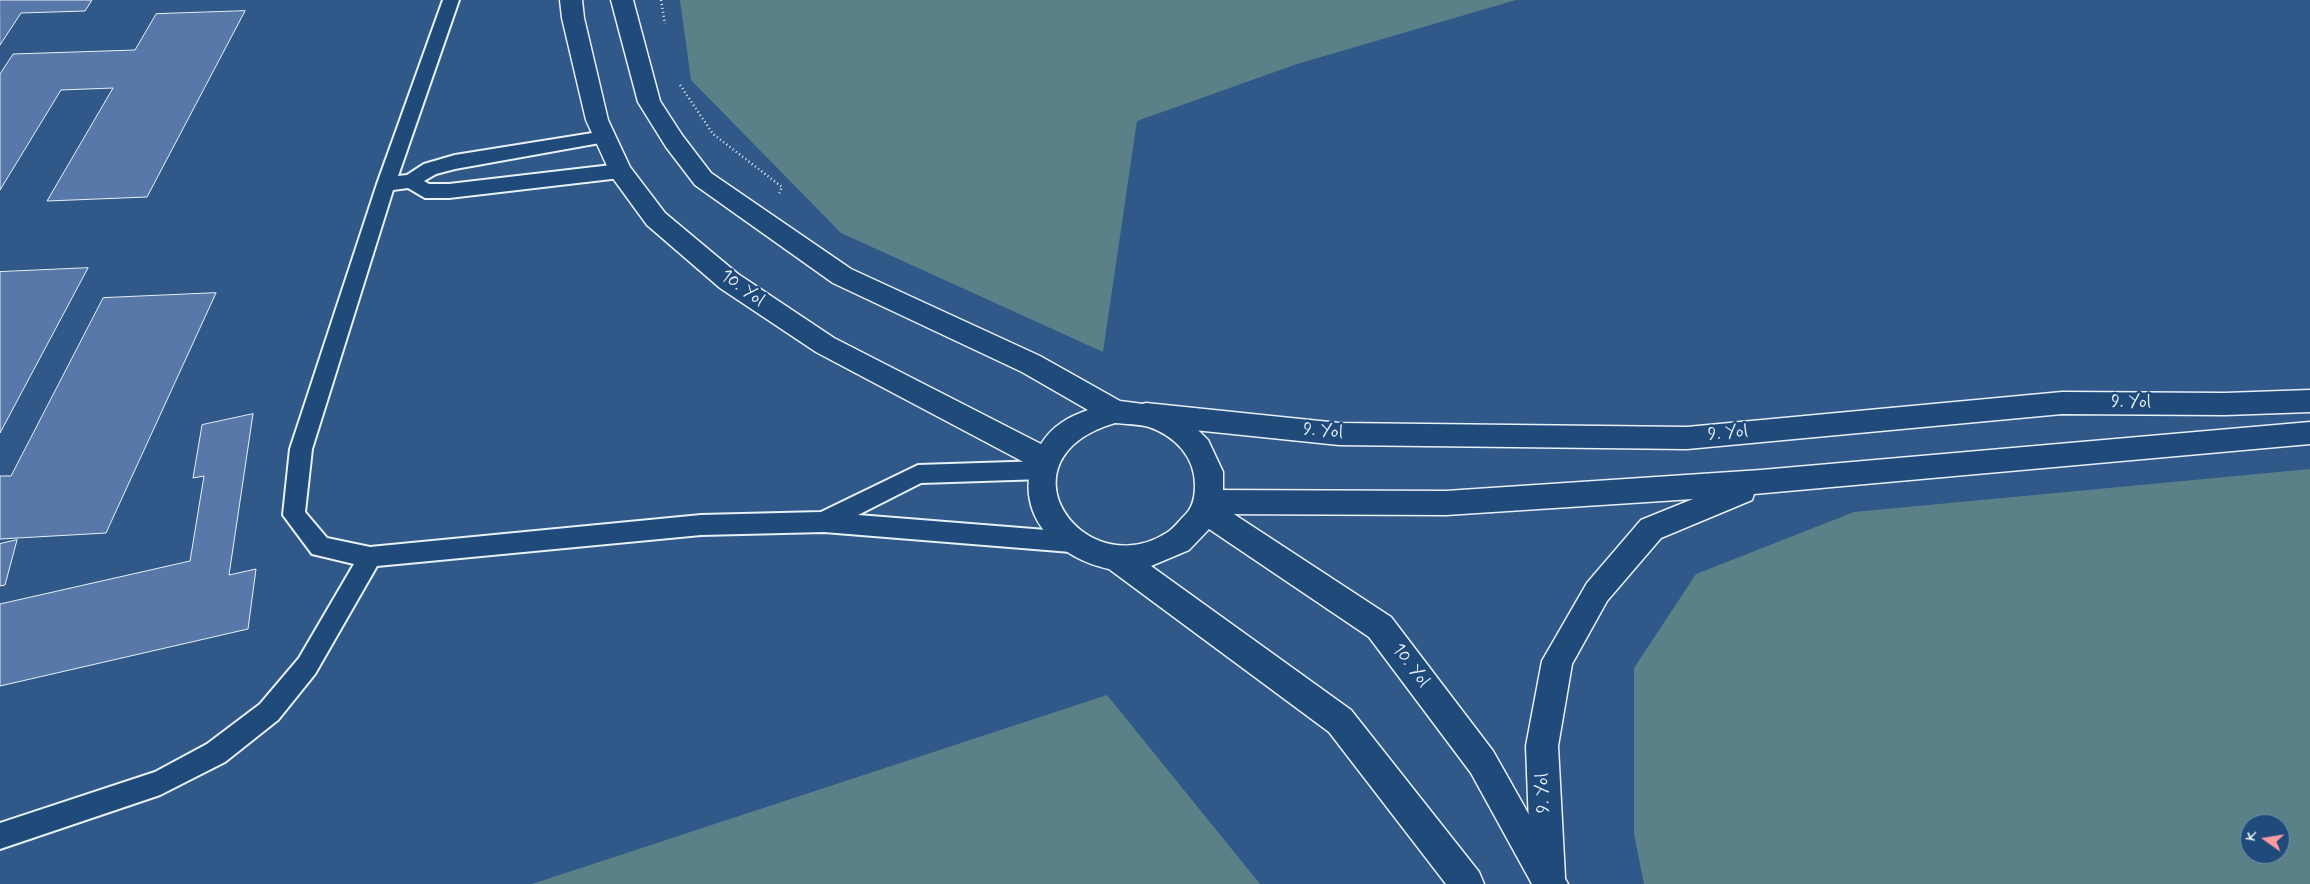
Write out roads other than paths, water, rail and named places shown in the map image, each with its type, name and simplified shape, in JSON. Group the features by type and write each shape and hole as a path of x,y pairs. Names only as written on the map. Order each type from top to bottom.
{"street":[{"name":"10. Yol","path":"572,0 573,18 595,110 605,138 620,172 656,220 729,281 825,345 1045,465"},
{"path":"622,0 649,102 674,141 703,179 842,276 1031,364 1115,412"},
{"name":"9. Yol","path":"1146,414 1338,434 1687,438 2062,402 2225,404 2310,401"},
{"path":"1115,412 1146,414 1170,422 1191,437 1205,456 1210,479 1207,506 1191,531 1170,547 1144,556 1117,558 1093,553 1071,542 1055,527 1045,509 1041,489 1045,465 1057,443 1074,428 1094,418 1115,412"},
{"name":"9. Yol","path":"1207,506 1446,502 1761,482 2310,433"},
{"name":"9. Yol","path":"1549,881 1542,746 1557,661 1597,592 1651,529 1761,482"},
{"name":"10. Yol","path":"1207,506 1380,627 1482,762 1549,881"},
{"path":"1117,558 1340,721 1467,884"}],"lane":[{"path":"451,0 386,184 301,449 294,515 320,547 370,557 701,525 824,522 1071,542"},
{"path":"386,184 412,182 430,169 455,162 605,138"},
{"path":"412,182 425,191 449,191 620,172"},
{"path":"824,522 918,474 1045,465"},
{"path":"0,836 160,783 216,753 269,712 307,666 370,557"}]}
